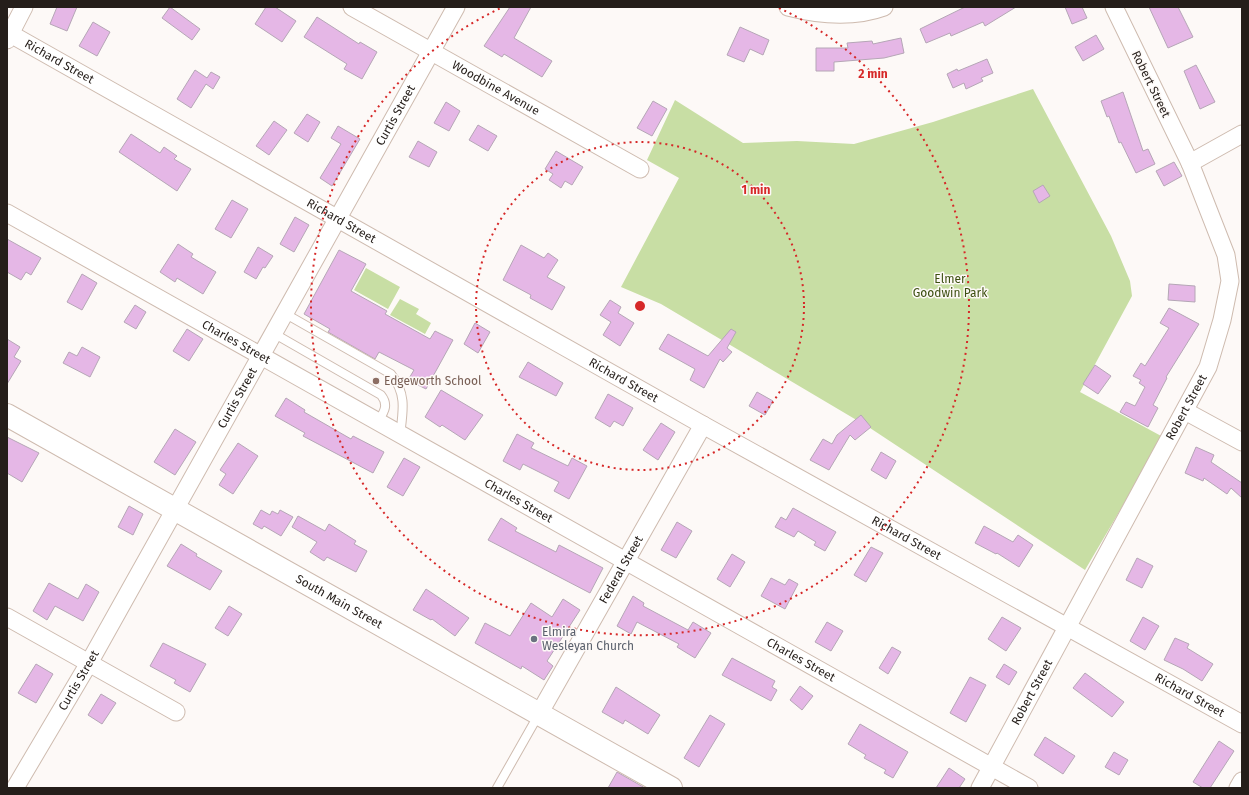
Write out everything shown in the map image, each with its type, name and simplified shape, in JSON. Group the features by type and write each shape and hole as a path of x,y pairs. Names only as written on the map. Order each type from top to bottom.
{"street":[{"path":"8,35 24,7"},
{"name":"Woodbine Avenue","path":"352,7 640,169"},
{"name":"Curtis Street","path":"15,788 89,663 274,333 337,217 456,7"},
{"path":"788,7 801,11 838,15 876,10 884,7"},
{"name":"Robert Street","path":"980,788 1186,411 1208,367 1236,280 1190,163 1114,7"},
{"name":"Richard Street","path":"8,35 337,217 703,425 1242,724"},
{"path":"1190,163 1242,134"},
{"name":"Charles Street","path":"7,213 260,357 627,561 1029,788"},
{"path":"1186,411 1242,442"},
{"name":"South Main Street","path":"7,415 671,788"},
{"name":"Federal Street","path":"539,714 703,425"},
{"path":"7,617 176,712"},
{"path":"1238,788 1242,781"}],"lane":[{"path":"284,313 391,374 398,383 402,393 403,406 400,435"},
{"path":"274,333 382,395 386,401 386,408 378,422"},
{"path":"497,788 539,714"}],"green space":[{"name":"Elmer Goodwin Park","path":"1033,89 1111,236 1130,281 1132,296 1080,392 1163,437 1085,570 870,428 661,304 621,287 679,178 647,160 675,100 743,143 797,141 854,144 933,122"},
{"path":"366,268 400,287 388,309 354,290"},
{"path":"400,299 419,309 416,314 431,323 425,334 390,315"}],"building":[{"path":"57,7 77,7 67,31 50,24"},
{"path":"170,7 200,29 192,40 162,18"},
{"path":"266,7 275,7 296,21 282,42 255,24"},
{"path":"510,7 531,7 514,38 552,61 542,77 504,54 502,57 484,46"},
{"path":"965,7 1016,7 985,26 983,22 951,36 950,33 926,43 920,29"},
{"path":"1065,7 1082,7 1087,18 1072,24"},
{"path":"1149,7 1178,7 1193,37 1168,48"},
{"path":"317,17 359,44 360,42 377,52 362,79 344,69 347,64 304,37"},
{"path":"93,22 110,32 97,56 79,46"},
{"path":"740,27 769,40 763,55 750,49 744,62 727,55"},
{"path":"1096,35 1104,49 1083,61 1075,47"},
{"path":"901,38 904,53 884,58 834,62 834,71 816,71 816,48 848,48 847,43 872,41 873,44"},
{"path":"987,59 993,73 981,78 983,81 966,89 964,83 953,88 947,74"},
{"path":"1196,65 1215,102 1200,109 1184,71"},
{"path":"195,70 207,78 211,72 220,77 213,89 206,84 191,108 177,99"},
{"path":"1123,92 1143,151 1148,149 1155,164 1136,173 1121,142 1119,143 1109,116 1107,117 1101,101"},
{"path":"653,101 667,109 652,136 637,128"},
{"path":"446,102 460,111 449,131 434,123"},
{"path":"307,114 320,122 308,142 294,133"},
{"path":"274,121 287,130 269,155 256,146"},
{"path":"478,125 497,136 488,151 469,140"},
{"path":"338,126 360,139 332,186 320,178 341,144 331,138"},
{"path":"131,134 160,153 164,147 177,156 174,159 191,169 177,191 119,152"},
{"path":"418,141 437,152 429,167 409,157"},
{"path":"556,151 583,167 572,185 565,181 561,188 549,180 553,174 545,169"},
{"path":"1174,162 1182,176 1164,186 1156,171"},
{"path":"1043,185 1050,196 1039,203 1033,191"},
{"path":"232,200 248,209 231,238 215,229"},
{"path":"295,217 309,225 294,252 280,244"},
{"path":"7,239 41,258 31,275 26,272 21,280 7,272"},
{"path":"178,244 193,254 191,257 216,272 203,294 177,278 175,282 160,272"},
{"path":"521,245 544,258 548,253 558,260 547,277 565,287 552,310 530,298 531,295 503,280"},
{"path":"258,247 273,256 265,268 263,267 256,279 244,272"},
{"path":"339,250 366,264 351,291 387,311 385,314 430,339 435,331 453,340 426,389 408,380 414,370 379,352 375,359 328,332 330,329 304,314"},
{"path":"82,274 97,283 82,310 67,302"},
{"path":"1169,284 1195,286 1195,302 1168,300"},
{"path":"610,300 621,307 618,313 634,323 620,346 603,335 611,322 600,315"},
{"path":"135,305 146,312 136,329 124,322"},
{"path":"1169,308 1199,324 1166,377 1167,378 1153,405 1158,408 1148,427 1120,412 1126,402 1135,406 1145,387 1139,383 1141,380 1133,376 1141,363 1145,366 1169,328 1160,323"},
{"path":"475,323 490,332 478,353 464,344"},
{"path":"187,329 203,339 189,361 173,351"},
{"path":"731,329 736,332 727,348 732,352 723,362 720,359 704,388 690,380 695,369 659,349 668,334 708,356"},
{"path":"7,339 20,347 14,357 21,361 7,384"},
{"path":"82,347 100,357 90,377 63,363 69,352 77,356"},
{"path":"528,362 563,383 556,396 519,377"},
{"path":"1095,365 1111,376 1098,394 1083,384"},
{"path":"441,390 483,415 465,440 442,425 440,427 425,417"},
{"path":"757,392 773,401 765,415 749,406"},
{"path":"608,394 633,408 623,426 614,421 610,427 595,418"},
{"path":"286,398 305,410 304,412 351,439 353,436 384,452 373,473 303,436 305,433 275,416"},
{"path":"861,415 871,427 855,440 850,435 829,470 810,460 823,439 832,444 837,435"},
{"path":"661,423 675,432 658,460 643,450"},
{"path":"175,429 196,442 175,475 154,462"},
{"path":"517,434 534,443 531,448 568,466 572,458 587,466 569,499 554,491 559,482 523,464 520,470 503,461"},
{"path":"7,437 39,453 22,482 7,473"},
{"path":"238,443 258,456 233,494 219,485 226,474 220,470"},
{"path":"1196,447 1214,455 1211,462 1242,483 1242,498 1231,488 1227,494 1204,478 1203,481 1185,473"},
{"path":"881,452 896,461 886,479 871,470"},
{"path":"404,458 420,467 403,496 387,487"},
{"path":"129,506 143,514 133,535 118,527"},
{"path":"793,508 836,532 825,551 814,545 816,542 798,531 794,537 775,527 781,517 786,520"},
{"path":"261,510 270,515 272,511 278,514 280,510 293,517 281,536 264,526 262,529 253,524"},
{"path":"298,516 325,531 329,524 356,541 354,544 367,551 356,572 327,557 324,561 310,552 317,542 292,527"},
{"path":"501,518 517,528 515,531 556,552 559,545 603,568 590,593 488,540"},
{"path":"677,522 692,531 676,558 661,550"},
{"path":"984,526 1013,542 1018,535 1033,545 1019,567 997,553 996,554 975,543"},
{"path":"181,544 197,554 196,556 222,571 210,590 167,566"},
{"path":"871,547 883,553 866,582 854,575"},
{"path":"732,554 745,562 730,587 717,579"},
{"path":"1137,558 1153,566 1142,588 1126,580"},
{"path":"771,578 785,585 789,579 798,584 785,609 761,596"},
{"path":"49,583 78,599 86,584 99,592 83,621 55,606 47,620 33,611"},
{"path":"426,589 469,618 455,636 432,619 431,620 413,610"},
{"path":"633,596 644,603 643,606 688,630 693,622 711,633 695,658 677,647 679,644 637,622 631,634 617,626"},
{"path":"563,599 580,610 547,661 553,666 544,680 522,666 521,669 475,643 485,623 510,636 531,603 552,617"},
{"path":"229,606 242,614 228,636 215,628"},
{"path":"1002,617 1021,628 1006,651 988,639"},
{"path":"1143,617 1159,626 1145,650 1130,641"},
{"path":"827,622 843,631 831,651 815,642"},
{"path":"1175,638 1189,644 1187,648 1213,664 1202,681 1183,669 1164,660"},
{"path":"163,643 206,664 190,692 174,683 176,680 150,666"},
{"path":"892,647 901,652 888,674 879,668"},
{"path":"732,658 775,681 772,687 777,690 771,701 722,675"},
{"path":"36,664 53,674 36,703 18,693"},
{"path":"1004,664 1017,672 1009,685 996,677"},
{"path":"1085,673 1124,702 1112,717 1073,688"},
{"path":"970,677 986,685 966,722 950,713"},
{"path":"800,686 813,696 802,710 790,700"},
{"path":"616,687 660,715 648,734 625,720 623,724 602,712"},
{"path":"101,694 116,703 102,724 88,715"},
{"path":"710,715 725,724 699,767 684,758"},
{"path":"860,724 908,752 893,778 884,773 886,770 864,758 866,755 848,744"},
{"path":"1045,737 1075,756 1063,774 1034,755"},
{"path":"1219,741 1234,751 1210,788 1203,788 1193,782"},
{"path":"1114,752 1128,760 1119,775 1105,767"},
{"path":"949,768 965,779 959,788 936,788"},
{"path":"617,772 645,788 608,788"}],"place":[{"name":"Edgeworth School","path":"376,381"},
{"name":"Elmira Wesleyan Church","path":"534,639"}]}
